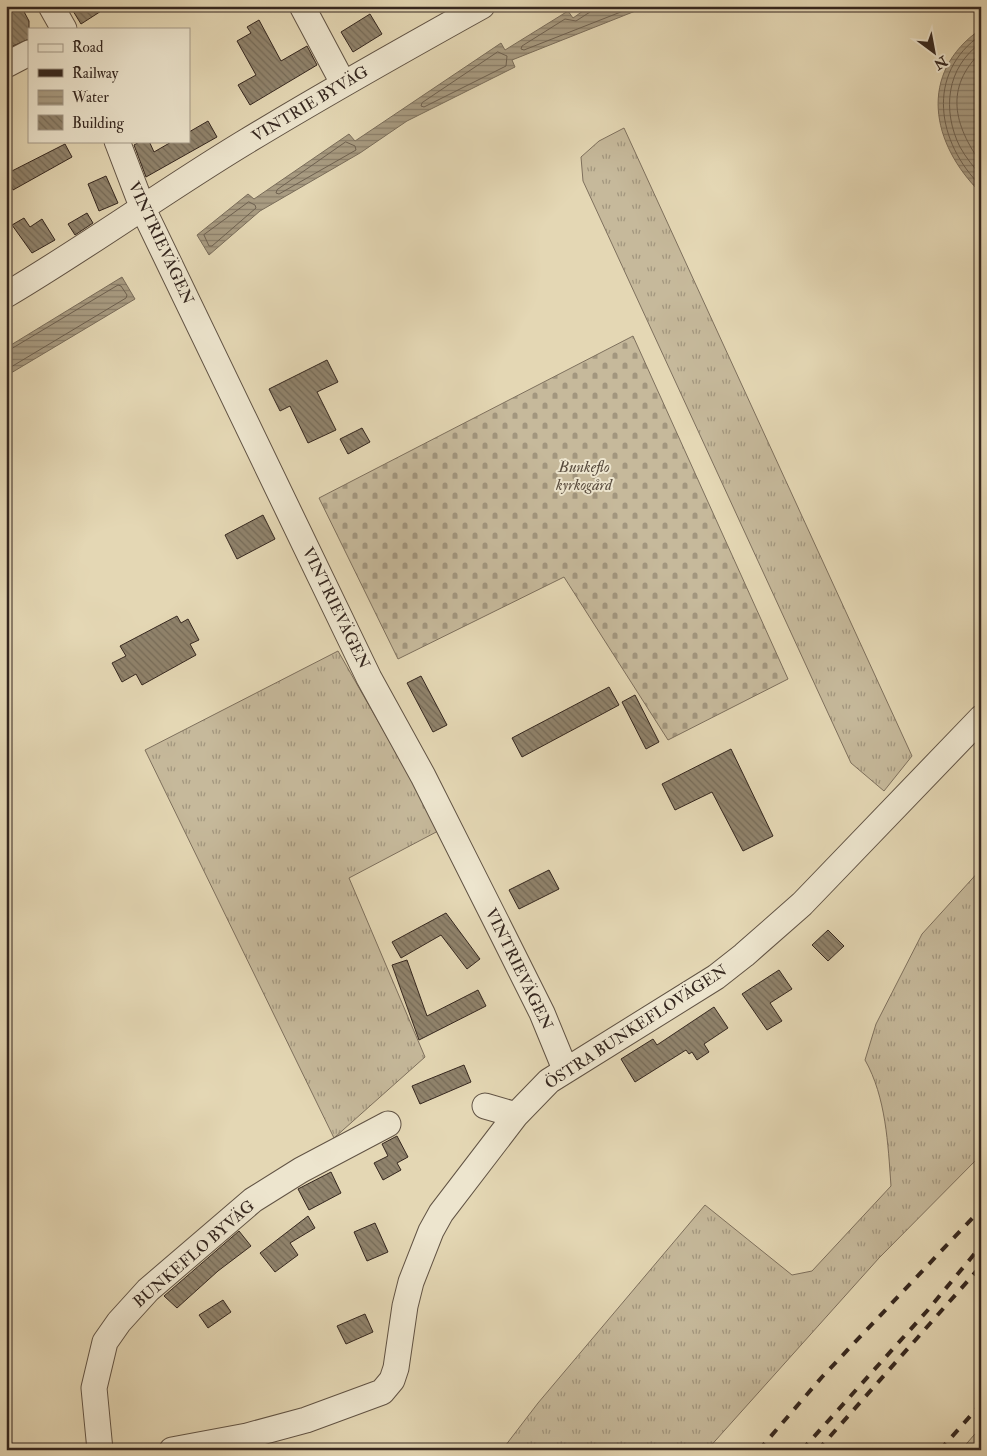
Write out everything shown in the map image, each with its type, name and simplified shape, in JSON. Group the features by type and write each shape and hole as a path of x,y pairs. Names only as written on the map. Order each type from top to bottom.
{"street":[{"path":"51,6 63,28"},
{"path":"302,6 343,83"},
{"name":"VINTRIE BYVÄG","path":"6,295 79,251 240,145 343,83 482,6"},
{"path":"6,65 28,54"},
{"name":"VINTRIEVÄGEN","path":"117,142 143,209 369,678 423,776 503,935 542,1013 565,1069"},
{"name":"ÖSTRA BUNKEFLOVÄGEN","path":"172,1450 247,1436 298,1422 382,1392 392,1380 396,1368 404,1306 410,1282 431,1230 441,1213 516,1115 549,1081 565,1069 685,997 744,955 802,904 981,718"},
{"path":"485,1106 516,1115"},
{"name":"BUNKEFLO BYVÄG","path":"100,1450 94,1388 105,1342 119,1322 148,1290 253,1200 301,1170 388,1124"}],"green space":[{"path":"624,128 912,756 884,791 851,763 583,181 581,157 599,141"},
{"name":"Bunkeflo kyrkogård","path":"633,336 788,679 668,740 564,577 398,659 319,498"},
{"path":"338,651 440,830 349,878 425,1057 334,1138 145,750"},
{"path":"981,869 981,1155 879,1258 707,1450 502,1450 538,1403 705,1205 792,1275 812,1271 891,1186 882,1105 878,1089 865,1060 876,1024 922,934"},
{"path":"981,1427 981,1450 961,1450"}],"water":[{"path":"590,6 648,6 512,60 515,67 407,121 360,153 260,211 209,255 197,235 248,194 254,199 349,134 355,141 501,43 505,50 568,11 573,18"},
{"path":"981,29 981,193 964,174 951,153 942,131 938,109 940,87 947,66 961,47"},
{"path":"122,277 135,299 6,376 6,348"}],"building":[{"path":"6,6 21,6 29,21 28,39 6,49"},
{"path":"70,6 109,6 81,24"},
{"path":"370,14 382,34 353,52 341,32"},
{"path":"259,20 281,61 307,46 317,65 250,105 238,85 256,75 237,41 251,33 247,27"},
{"path":"208,121 217,137 146,177 134,145 139,142 149,142 154,152 171,142 190,142 190,131"},
{"path":"65,144 72,157 13,190 6,174"},
{"path":"106,176 118,203 99,211 88,184"},
{"path":"87,213 93,223 75,235 68,224"},
{"path":"24,218 30,227 42,219 55,240 32,253 12,225"},
{"path":"327,360 338,382 317,392 336,430 308,443 290,406 280,411 269,389"},
{"path":"362,428 370,442 348,454 340,439"},
{"path":"263,515 275,539 237,559 225,535"},
{"path":"177,616 181,623 188,619 199,640 190,644 196,655 142,685 136,674 122,682 112,663 126,656 120,646"},
{"path":"421,676 447,725 433,732 407,683"},
{"path":"609,687 619,705 522,757 512,738"},
{"path":"635,695 659,742 646,749 622,702"},
{"path":"731,749 773,836 743,851 712,792 675,810 662,784"},
{"path":"549,870 559,889 519,909 509,890"},
{"path":"446,913 480,959 467,969 441,935 401,958 392,942"},
{"path":"828,930 844,946 828,961 812,945"},
{"path":"407,960 427,1016 478,990 486,1006 419,1040 392,965"},
{"path":"779,970 792,989 770,1003 782,1021 767,1030 742,994"},
{"path":"714,1007 728,1028 704,1044 709,1052 697,1060 692,1052 689,1054 686,1050 635,1082 621,1059 653,1039 657,1045"},
{"path":"464,1065 471,1082 420,1104 412,1086"},
{"path":"397,1136 408,1157 397,1163 401,1170 383,1180 374,1163 388,1156 382,1144"},
{"path":"331,1172 341,1193 309,1210 298,1189"},
{"path":"308,1216 315,1228 290,1243 298,1255 275,1272 260,1253"},
{"path":"375,1223 388,1252 367,1261 354,1232"},
{"path":"239,1231 251,1246 218,1271 177,1308 164,1296"},
{"path":"223,1300 231,1312 208,1328 199,1315"},
{"path":"365,1314 373,1332 346,1344 337,1326"}],"railway":[{"path":"759,1450 822,1377 981,1209"},
{"path":"802,1450 927,1311 981,1246"},
{"path":"818,1450 981,1266"},
{"path":"940,1450 981,1404"}]}
